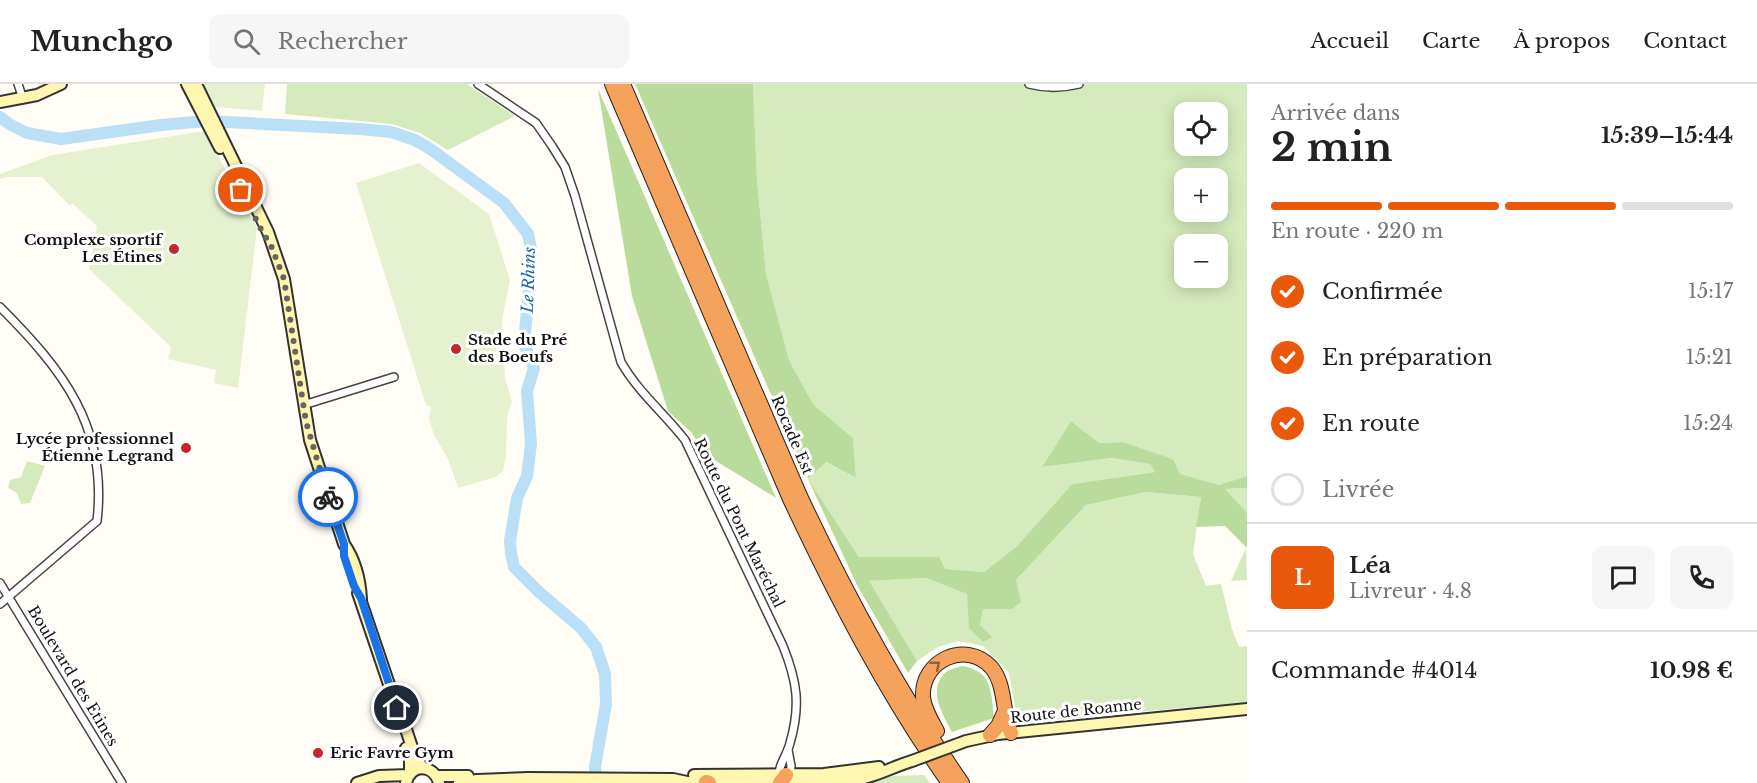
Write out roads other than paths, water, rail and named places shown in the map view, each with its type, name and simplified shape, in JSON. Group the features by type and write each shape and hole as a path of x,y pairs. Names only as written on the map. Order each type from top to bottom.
{"highway":[{"name":"Rocade Est","path":"612,84 790,499 820,562 889,690 950,783"},
{"name":"Rocade Est","path":"623,84 800,496 830,559 861,621 898,686 962,783"},
{"path":"971,783 926,710 923,690 928,673 933,666 948,656 967,654 985,662 997,676 1002,692 1004,713 1011,733"},
{"path":"990,735 998,726 1004,713"}],"street":[{"path":"17,100 18,84"},
{"path":"0,102 45,92 61,84"},
{"path":"187,84 200,100"},
{"path":"196,84 200,100 265,226 284,279 310,440 344,544 350,554 360,585 361,598 397,708 398,722 410,759 408,777"},
{"name":"Route du Pont Maréchal","path":"478,84 536,123 565,167 621,362 643,394 685,440 793,671 797,695 796,712 783,779"},
{"path":"1029,84 1059,86 1079,84"},
{"path":"0,307 49,360 69,389 93,443 98,469 97,521 0,604"},
{"path":"303,403 310,403 394,377"},
{"name":"Boulevard des Etines","path":"0,583 122,783"},
{"path":"397,708 405,720 417,760 423,768"},
{"name":"Route de Roanne","path":"783,779 900,765 966,741 990,735 1247,709"},
{"name":"Route du Pont Maréchal","path":"783,779 783,757 788,750"},
{"path":"361,782 379,776 408,777 423,768 429,769 438,779 468,776 477,780"},
{"path":"673,779 687,775 783,779"},
{"path":"459,783 477,780 673,779 708,782 783,779"},
{"path":"361,782 391,783"}],"waterway":[{"name":"Le Rhins","path":"0,117 27,133 61,139 206,121 391,132 415,140 429,148 504,203 528,234 532,253 524,344 534,368 527,391 531,444 527,476 517,498 510,541 511,553 514,567 581,628 596,647 605,674 606,704 595,767 596,783"}],"place":[{"name":"Complexe sportif Les Étines","path":"174,249"},
{"name":"Stade du Pré des Boeufs","path":"456,349"},
{"name":"Lycée professionnel Étienne Legrand","path":"186,448"},
{"name":"Eric Favre Gym","path":"318,753"}]}
